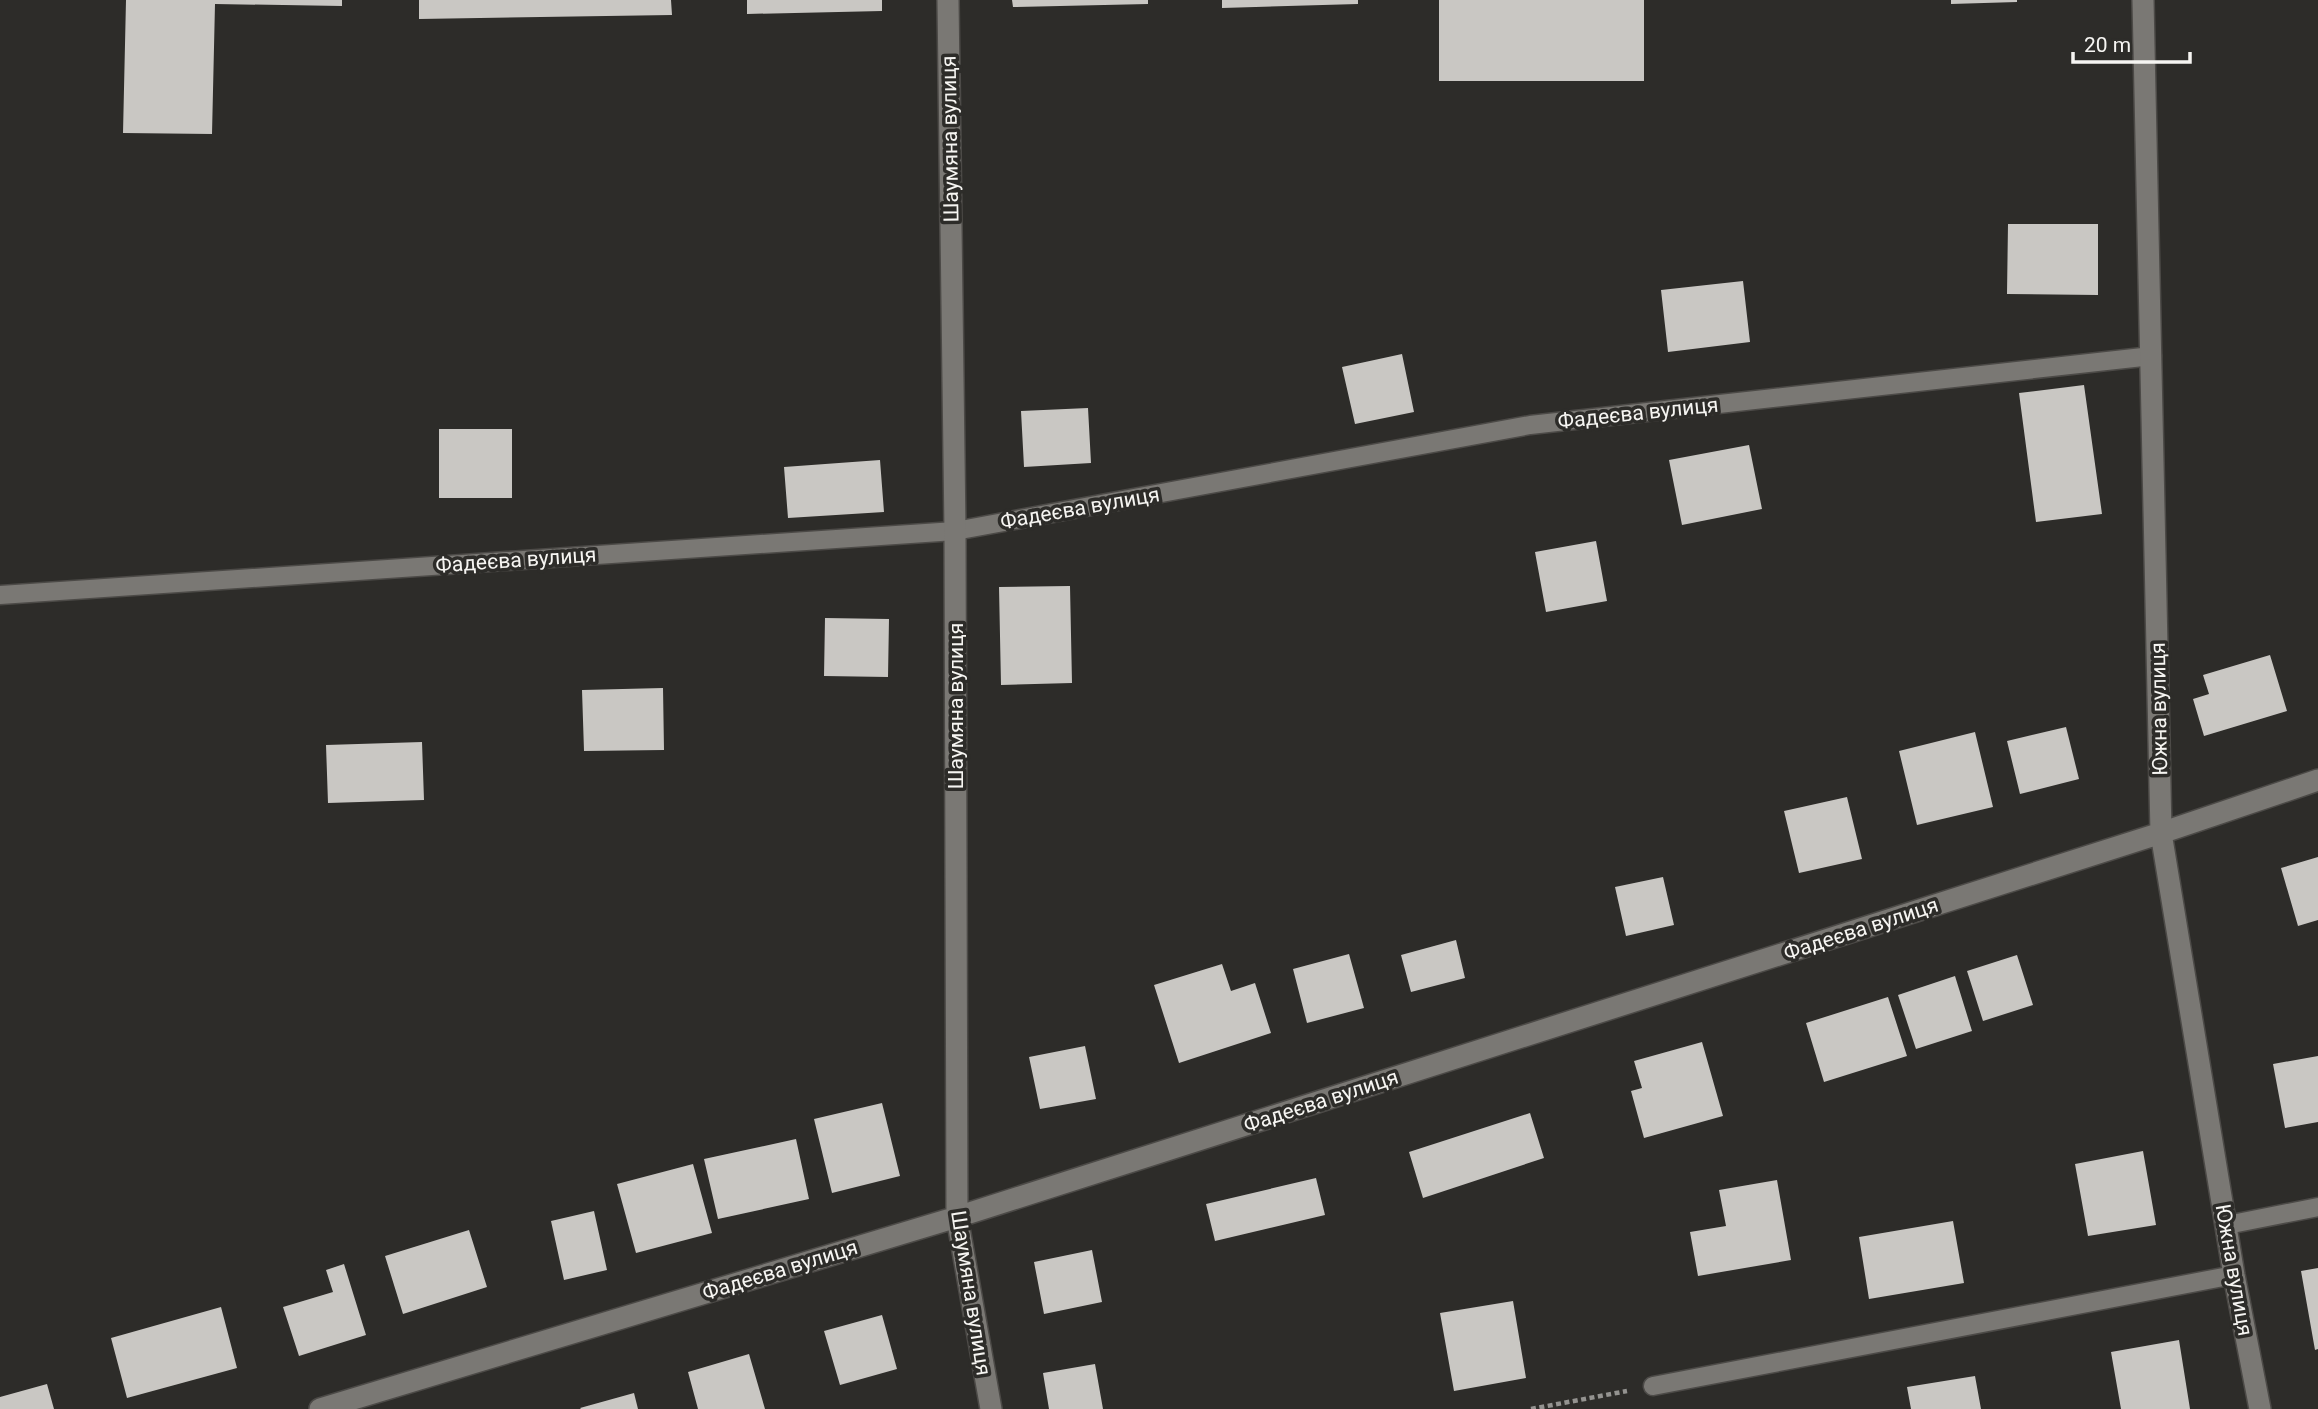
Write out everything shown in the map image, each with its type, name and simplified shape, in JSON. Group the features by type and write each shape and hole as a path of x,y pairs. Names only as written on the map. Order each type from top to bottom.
{"street":[{"name":"Шаумяна вулиця","path":"948,0 955,531 957,1217 990,1409"},
{"name":"Южна вулиця","path":"2143,0 2161,833 2234,1275 2260,1409"},
{"name":"Фадеєва вулиця","path":"320,1409 957,1217 2161,833 2318,780"}],"lane":[{"name":"Фадеєва вулиця","path":"0,594 955,531 1530,425 2152,356"},
{"path":"2227,1225 2318,1208"},
{"path":"1653,1386 2234,1275"}],"path":[{"path":"1531,1409 1653,1386"}],"building":[{"path":"126,0 342,0 342,6 215,4 212,134 123,133"},
{"path":"419,0 671,0 672,15 419,19"},
{"path":"747,0 882,0 882,11 747,14"},
{"path":"1012,0 1148,0 1148,4 1013,7"},
{"path":"1222,0 1358,0 1358,4 1222,8"},
{"path":"1439,0 1644,0 1644,81 1439,81"},
{"path":"1951,0 2017,0 2017,2 1951,4"},
{"path":"2008,224 2098,224 2098,295 2007,294"},
{"path":"1743,281 1750,342 1668,352 1661,290"},
{"path":"1402,354 1414,412 1355,424 1342,367"},
{"path":"2084,385 2102,514 2036,522 2019,393"},
{"path":"1088,408 1091,463 1024,467 1021,411"},
{"path":"439,429 512,429 512,498 439,498"},
{"path":"1749,445 1762,509 1682,525 1669,460"},
{"path":"880,460 884,512 788,518 784,467"},
{"path":"1596,541 1607,601 1546,612 1535,552"},
{"path":"1070,586 1072,683 1001,685 999,587"},
{"path":"825,618 889,619 888,677 824,676"},
{"path":"2270,655 2287,711 2204,736 2193,699 2209,694 2203,675"},
{"path":"663,688 664,750 584,751 582,690"},
{"path":"2066,727 2079,779 2020,794 2007,741"},
{"path":"1975,732 1993,807 1917,825 1899,751"},
{"path":"422,742 424,800 328,803 326,745"},
{"path":"1847,797 1862,859 1799,873 1784,811"},
{"path":"2318,857 2318,920 2298,926 2281,868"},
{"path":"1663,877 1674,925 1626,936 1615,887"},
{"path":"1456,940 1465,978 1411,992 1401,955"},
{"path":"1349,954 1364,1008 1307,1023 1293,969"},
{"path":"2017,955 2033,1005 1983,1021 1967,971"},
{"path":"1222,964 1231,991 1255,983 1271,1033 1179,1063 1154,985"},
{"path":"1955,976 1972,1031 1916,1049 1898,995"},
{"path":"1888,997 1907,1056 1824,1082 1806,1023"},
{"path":"1702,1042 1723,1116 1644,1138 1631,1091 1642,1088 1634,1061"},
{"path":"1085,1046 1096,1099 1040,1109 1029,1057"},
{"path":"2318,1056 2318,1122 2285,1128 2273,1064"},
{"path":"882,1103 900,1176 832,1193 814,1119"},
{"path":"1530,1113 1544,1158 1423,1198 1409,1152"},
{"path":"796,1139 809,1199 718,1219 704,1159"},
{"path":"2143,1151 2156,1225 2088,1236 2075,1164"},
{"path":"693,1164 712,1233 636,1253 617,1184"},
{"path":"1316,1178 1325,1215 1215,1241 1206,1204"},
{"path":"1777,1180 1791,1260 1698,1276 1690,1232 1726,1226 1719,1190"},
{"path":"594,1211 607,1270 564,1280 551,1221"},
{"path":"1953,1221 1964,1283 1869,1299 1859,1237"},
{"path":"469,1230 487,1287 403,1314 385,1256"},
{"path":"1092,1250 1102,1302 1044,1314 1034,1262"},
{"path":"344,1264 366,1335 299,1356 283,1307 333,1292 326,1270"},
{"path":"2318,1268 2318,1349 2315,1350 2301,1271"},
{"path":"1513,1301 1526,1378 1454,1391 1440,1313"},
{"path":"221,1307 237,1368 127,1398 111,1338"},
{"path":"882,1315 897,1369 840,1385 824,1331"},
{"path":"2179,1340 2190,1409 2121,1409 2111,1352"},
{"path":"749,1354 765,1409 698,1409 688,1372"},
{"path":"1095,1364 1103,1409 1049,1409 1043,1373"},
{"path":"1975,1376 1981,1409 1911,1409 1907,1387"},
{"path":"47,1384 54,1409 0,1409 0,1397"},
{"path":"634,1393 638,1409 580,1408"}]}
